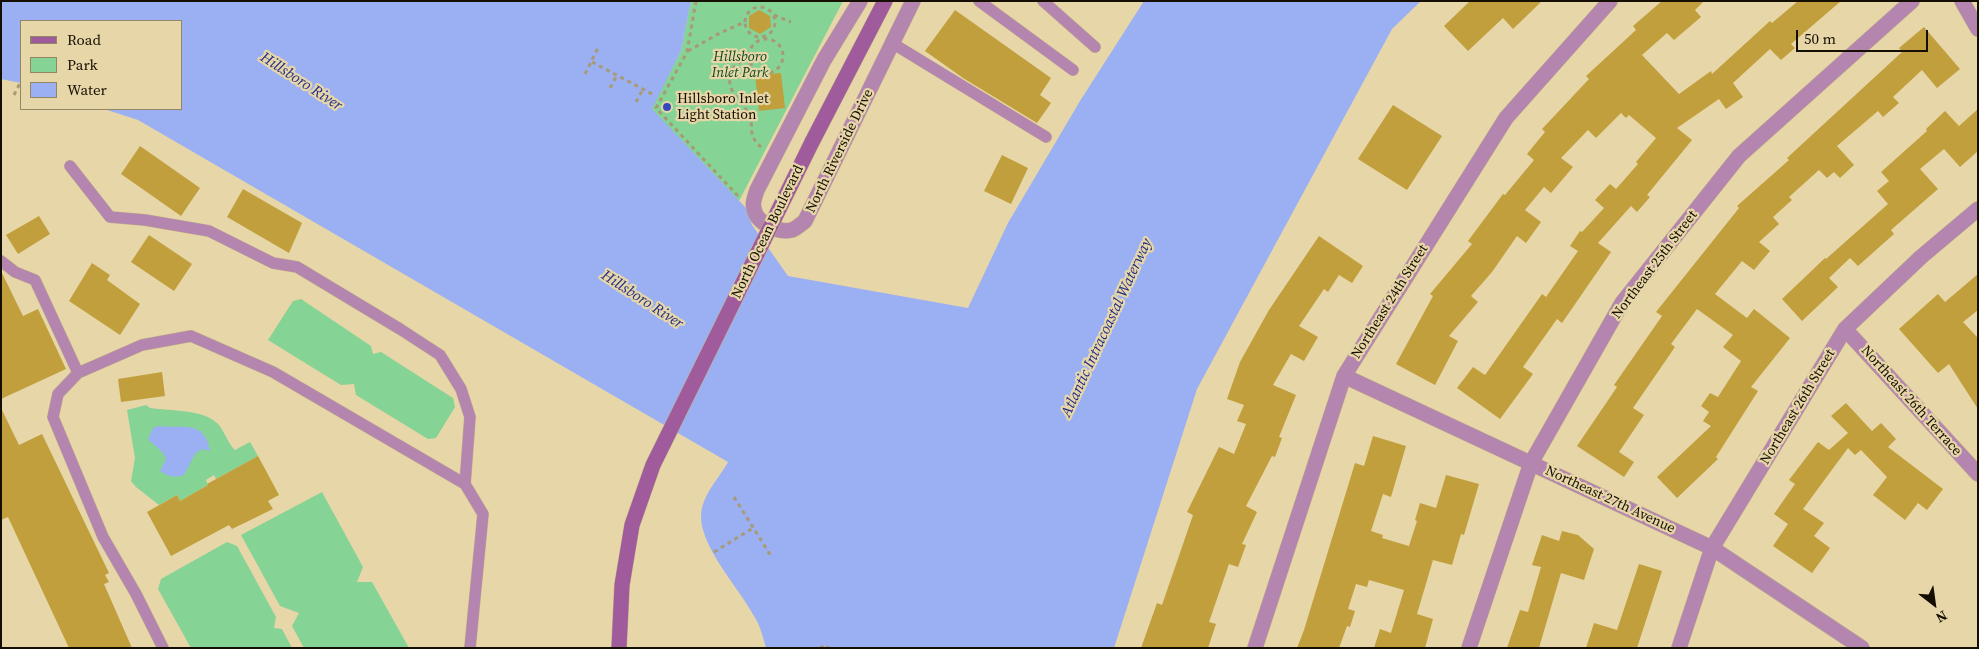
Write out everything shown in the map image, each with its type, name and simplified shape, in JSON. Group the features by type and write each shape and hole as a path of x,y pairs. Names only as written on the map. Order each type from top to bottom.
{"main road":[{"name":"North Ocean Boulevard","path":"619,648 622,585 632,525 653,464 812,142 885,1"}],"street":[{"name":"North Riverside Drive","path":"860,1 824,60 757,190 753,203 754,211 757,217 765,224 785,230 794,229 805,221 913,1"},
{"name":"Northeast 24th Street","path":"1255,648 1344,376 1506,118 1610,1"},
{"name":"Northeast 25th Street","path":"1468,648 1531,463 1622,303 1739,156 1912,1"},
{"path":"1962,1 1978,29"},
{"name":"Northeast 26th Street","path":"1679,648 1712,548 1845,329 1921,257 1978,209"},
{"name":"Northeast 26th Terrace","path":"1845,329 1978,474"},
{"name":"Northeast 27th Avenue","path":"1344,376 1712,548 1862,648"}],"lane":[{"path":"979,1 1073,70"},
{"path":"1042,1 1095,47"},
{"path":"892,43 1046,137"},
{"path":"70,166 110,217 145,220 209,231 273,263 297,267 440,355 461,389 470,417 465,484"},
{"path":"1,260 14,272 35,280 78,373"},
{"path":"163,648 136,594 103,537 53,418 58,394 78,373 142,345 191,336 273,372 465,484 483,514 470,648"}],"path":[{"path":"696,1 687,52 656,108 737,195 744,194"},
{"path":"774,14 775,20 772,31 763,38 752,46 748,58 754,69 759,72 772,72 777,69 783,58 782,52 775,42 763,38 753,35 749,32 745,22 749,12 759,6 765,7 774,14 791,22"},
{"path":"687,52 720,33 745,22"},
{"path":"585,74 598,48"},
{"path":"748,58 732,67 730,77 731,89 748,112 751,136 763,148"},
{"path":"592,62 654,95"},
{"path":"610,88 617,75"},
{"path":"14,95 20,83"},
{"path":"636,102 643,89"},
{"path":"734,497 771,556"},
{"path":"714,552 753,528"},
{"path":"820,648 826,645 828,648"}],"green space":[{"name":"Hillsboro Inlet Park","path":"691,1 843,1 739,201 651,109 681,51"},
{"path":"301,299 371,346 373,354 381,352 453,398 455,407 436,438 428,439 356,395 354,384 341,385 268,340 293,301"},
{"path":"146,405 150,408 196,413 212,419 218,424 235,450 250,442 258,456 216,479 214,475 206,480 208,485 180,501 177,495 159,505 131,481 135,458 127,410"},
{"path":"322,492 363,567 357,582 372,582 409,648 304,648 292,626 299,613 280,606 241,535"},
{"path":"227,542 237,546 276,617 274,628 282,629 292,648 191,648 158,589 161,579"}],"water":[{"path":"1,1 691,1 681,51 652,109 746,208 752,225 788,276 968,308 1008,223 1080,101 1144,1 1421,1 1392,29 1197,389 1114,648 766,648 756,620 711,549 701,521 704,501 728,462 138,120 107,110 182,110 182,20 20,20 20,83 1,79"},
{"path":"159,426 184,427 198,430 207,441 210,451 202,449 195,454 184,475 174,477 166,475 160,471 166,459 165,456 148,439 153,428"}],"building":[{"path":"1470,1 1542,1 1513,29 1503,18 1468,51 1444,26"},
{"path":"1662,1 1704,1 1695,10 1701,17 1674,40 1667,33 1642,55 1679,94 1711,71 1712,74 1770,21 1772,23 1798,1 1841,1 1791,44 1795,48 1781,60 1770,49 1733,83 1743,97 1726,109 1719,99 1677,128 1692,140 1647,195 1650,197 1637,212 1631,206 1598,243 1611,252 1562,323 1557,319 1523,367 1533,374 1500,419 1457,388 1473,367 1485,375 1542,294 1546,297 1578,251 1570,246 1580,231 1582,232 1604,208 1595,200 1610,184 1616,189 1638,164 1636,162 1656,138 1629,115 1626,118 1621,113 1596,138 1588,130 1561,158 1573,167 1551,193 1544,187 1525,210 1541,222 1526,243 1517,236 1492,272 1471,296 1478,302 1449,336 1458,341 1435,385 1396,364 1433,296 1430,294 1472,244 1468,241 1503,194 1505,195 1534,160 1527,154 1545,132 1542,129 1589,79 1586,76 1636,30 1633,26"},
{"path":"759,10 770,16 771,27 760,34 749,28 749,16"},
{"path":"955,10 1051,78 1040,95 1051,103 1037,123 963,78 925,51"},
{"path":"1924,27 1960,69 1937,88 1922,70 1893,97 1899,103 1883,117 1878,111 1837,146 1854,165 1840,178 1834,172 1827,178 1819,170 1789,197 1792,200 1773,217 1779,224 1759,242 1770,251 1754,270 1742,261 1715,294 1747,318 1754,309 1790,338 1751,387 1758,391 1716,457 1718,459 1677,498 1657,477 1711,426 1703,421 1709,412 1701,406 1710,393 1718,397 1741,361 1723,347 1733,335 1697,309 1671,344 1675,347 1633,408 1644,415 1619,452 1634,462 1624,477 1577,446 1617,387 1614,385 1662,316 1656,312 1739,208 1737,206 1789,160 1787,158 1902,52 1899,48"},
{"path":"781,73 785,108 759,111 755,75"},
{"path":"1393,105 1442,136 1407,190 1358,159"},
{"path":"1978,109 1978,151 1960,167 1944,149 1920,169 1938,189 1891,230 1894,234 1858,266 1850,258 1829,278 1838,287 1802,321 1782,299 1825,258 1888,204 1877,191 1889,181 1881,172 1927,131 1926,129 1945,111 1959,126"},
{"path":"140,146 200,188 181,216 121,174"},
{"path":"1002,155 1028,168 1011,204 984,191"},
{"path":"243,189 302,223 289,253 227,217"},
{"path":"39,216 50,234 18,254 6,235"},
{"path":"149,235 192,264 174,291 131,262"},
{"path":"1319,236 1363,266 1352,283 1339,275 1328,292 1324,289 1299,326 1318,337 1304,361 1291,354 1273,385 1296,395 1279,437 1282,438 1275,457 1272,456 1246,506 1257,512 1242,544 1246,545 1238,567 1229,564 1209,622 1216,624 1208,648 1141,648 1157,603 1162,605 1193,515 1187,512 1219,447 1234,454 1246,424 1237,421 1244,405 1227,399 1240,362 1269,310"},
{"path":"92,263 110,275 107,280 140,304 120,335 69,301"},
{"path":"1,271 23,316 38,309 66,369 1,399"},
{"path":"1978,274 1978,310 1963,322 1978,338 1978,409 1949,364 1938,373 1899,329 1938,294 1945,302"},
{"path":"162,372 165,396 121,402 118,379"},
{"path":"1846,403 1872,431 1881,423 1896,439 1888,447 1943,489 1927,510 1918,503 1905,520 1873,495 1887,477 1861,450 1855,455 1848,448 1803,509 1824,523 1814,536 1830,548 1812,573 1773,546 1788,524 1774,514 1795,484 1789,480 1818,442 1829,450 1848,433 1831,416"},
{"path":"1,408 19,445 42,434 109,573 105,575 109,582 104,584 132,648 69,648 8,517 1,520"},
{"path":"1373,436 1406,446 1391,497 1383,494 1371,531 1383,535 1382,538 1409,546 1417,521 1415,520 1420,503 1436,508 1446,475 1479,484 1464,535 1461,534 1452,565 1433,560 1417,614 1433,619 1425,648 1374,648 1380,629 1391,633 1404,590 1369,580 1367,587 1356,584 1348,609 1355,611 1350,627 1347,626 1339,648 1297,648 1355,463 1364,466"},
{"path":"258,456 279,495 268,501 273,509 232,529 229,525 171,556 147,512 177,495 180,501"},
{"path":"1562,531 1578,535 1594,549 1584,580 1561,573 1539,648 1507,648 1520,610 1528,612 1541,567 1532,565 1542,535 1559,541"},
{"path":"1639,564 1662,571 1637,648 1586,648 1594,623 1617,630"}],"place":[{"name":"Hillsboro Inlet Light Station","path":"667,107"}],"water label":[{"name":"Hillsboro River","path":"301,82"},
{"name":"Hillsboro River","path":"642,300"},
{"name":"Atlantic Intracoastal Waterway","path":"1107,328"}]}
